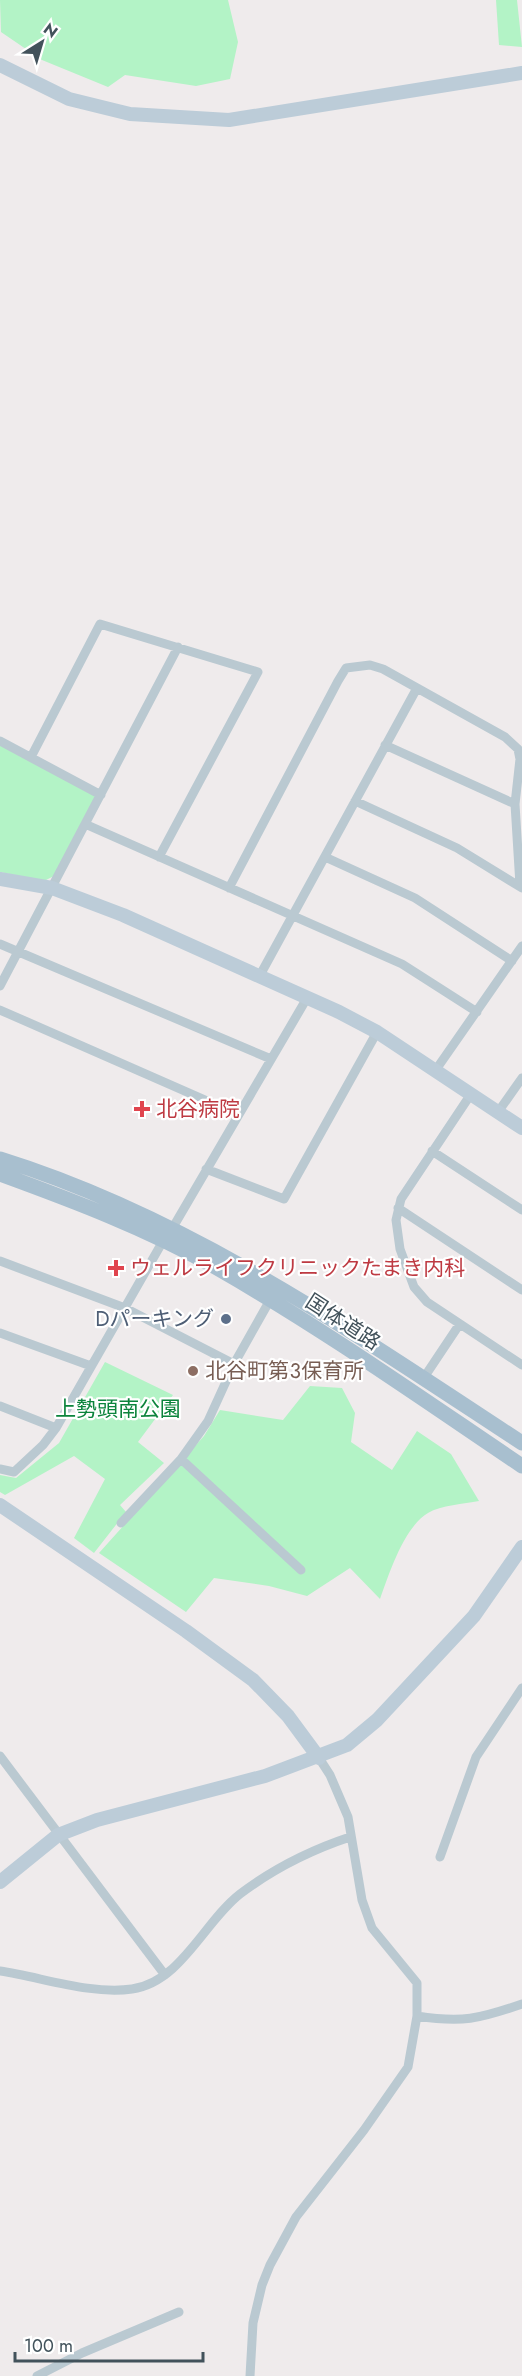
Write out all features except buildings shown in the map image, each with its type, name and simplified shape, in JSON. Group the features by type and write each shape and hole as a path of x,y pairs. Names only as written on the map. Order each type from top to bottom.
{"main road":[{"name":"国体道路","path":"0,1159 112,1201 270,1300 522,1466"},
{"name":"国体道路","path":"0,1174 167,1235 282,1290 522,1443"}],"street":[{"path":"0,65 69,99 130,114 229,120 522,73"},
{"path":"31,758 100,624 258,672 159,857"},
{"path":"0,986 178,647"},
{"path":"229,888 346,668 377,666 513,743 518,749 520,759 515,804 521,887"},
{"path":"259,977 417,688"},
{"path":"0,741 100,795"},
{"path":"385,745 515,804"},
{"path":"355,801 457,849 521,887"},
{"path":"86,824 402,964 477,1012"},
{"path":"325,857 414,898 512,961"},
{"path":"0,879 52,888 123,915 339,1012 377,1032 522,1128"},
{"path":"0,945 19,950 271,1059"},
{"path":"435,1071 522,946"},
{"path":"0,1469 14,1472 22,1467 56,1428 237,1114 307,998"},
{"path":"0,1010 237,1114"},
{"path":"206,1169 284,1199 377,1032"},
{"path":"498,1112 522,1078"},
{"path":"471,1094 432,1151 398,1208 400,1249 414,1287 427,1302 522,1365"},
{"path":"432,1151 522,1210"},
{"path":"398,1208 522,1290"},
{"path":"0,1261 125,1308 234,1364"},
{"path":"121,1523 180,1459 208,1421 234,1364 270,1300"},
{"path":"423,1379 459,1325"},
{"path":"0,1333 91,1366"},
{"path":"0,1406 56,1428"},
{"path":"180,1459 300,1570"},
{"path":"0,1505 186,1631 253,1680 288,1716 330,1775 348,1817 362,1900 372,1928 417,1983 417,2016 408,2067 364,2130 296,2217 270,2265 253,2323 250,2376"},
{"path":"0,1882 58,1835 98,1820 265,1776 318,1758 347,1745 377,1720 474,1616 521,1549"},
{"path":"440,1857 476,1757 520,1695"},
{"path":"0,1756 165,1975"},
{"path":"0,1971 104,1990 135,1989 165,1975 185,1955 218,1914 239,1895 266,1876 310,1853 350,1837"},
{"path":"417,2016 452,2021 487,2016 522,2004"},
{"path":"38,2376 82,2353 179,2312"}],"green space":[{"path":"0,0 228,0 238,42 230,79 196,86 125,75 108,87 42,60 1,32"},
{"path":"496,0 517,0 522,47 499,45"},
{"path":"0,745 96,796 54,876 44,881 0,872"},
{"name":"上勢頭南公園","path":"105,1362 173,1395 138,1442 164,1463 120,1505 126,1512 94,1553 74,1538 105,1479 74,1456 5,1495 0,1492 0,1475 16,1478 59,1443"},
{"path":"310,1386 342,1388 355,1413 351,1442 392,1470 417,1431 451,1454 479,1501 439,1508 419,1520 398,1552 380,1599 350,1568 307,1596 269,1586 214,1578 186,1612 99,1553 204,1436 220,1410 283,1420"}],"place":[{"name":"北谷病院","path":"142,1109"},
{"name":"ウェルライフクリニックたまき内科","path":"116,1268"},
{"name":"Dパーキング","path":"226,1319"},
{"name":"北谷町第３保育所","path":"193,1371"}]}
